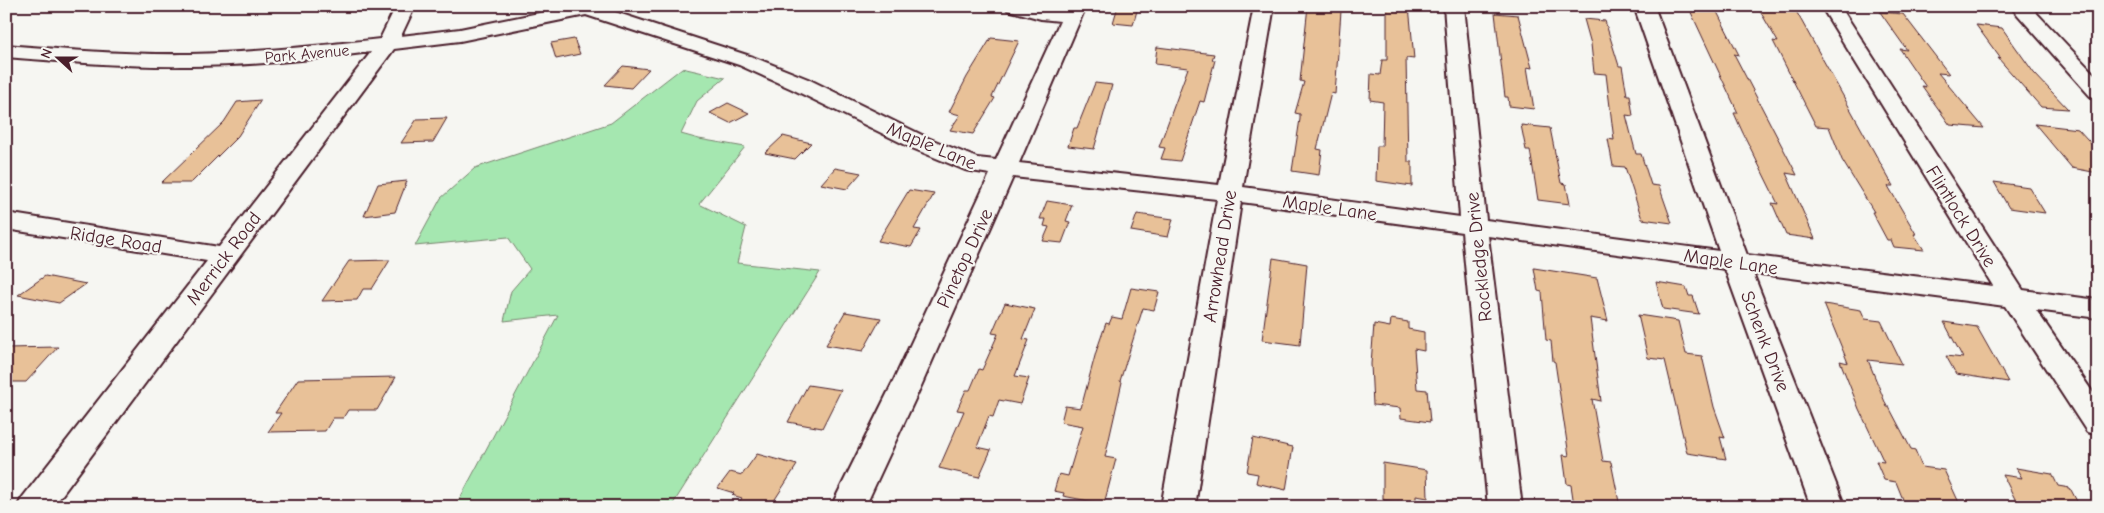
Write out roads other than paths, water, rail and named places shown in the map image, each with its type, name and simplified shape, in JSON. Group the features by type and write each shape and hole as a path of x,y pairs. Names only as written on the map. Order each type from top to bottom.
{"street":[{"name":"Merrick Road","path":"34,507 387,45 406,6"},
{"path":"1015,6 1041,13 1073,11"},
{"name":"Arrowhead Drive","path":"1178,507 1230,193 1264,6"},
{"name":"Rockledge Drive","path":"1454,6 1474,227 1505,507"},
{"name":"Schenk Drive","path":"1644,6 1736,262 1828,507"},
{"name":"Flintlock Drive","path":"1830,6 2014,298 2098,424"},
{"path":"2020,6 2098,91"},
{"name":"Park Avenue","path":"6,51 96,58 189,60 297,55 387,45 510,26 596,8"},
{"name":"Maple Lane","path":"596,8 746,62 800,84 920,143 973,165 1004,170 1230,193 2098,309"},
{"name":"Pinetop Drive","path":"848,507 1004,170 1073,11"},
{"name":"Ridge Road","path":"6,221 225,256"}]}
